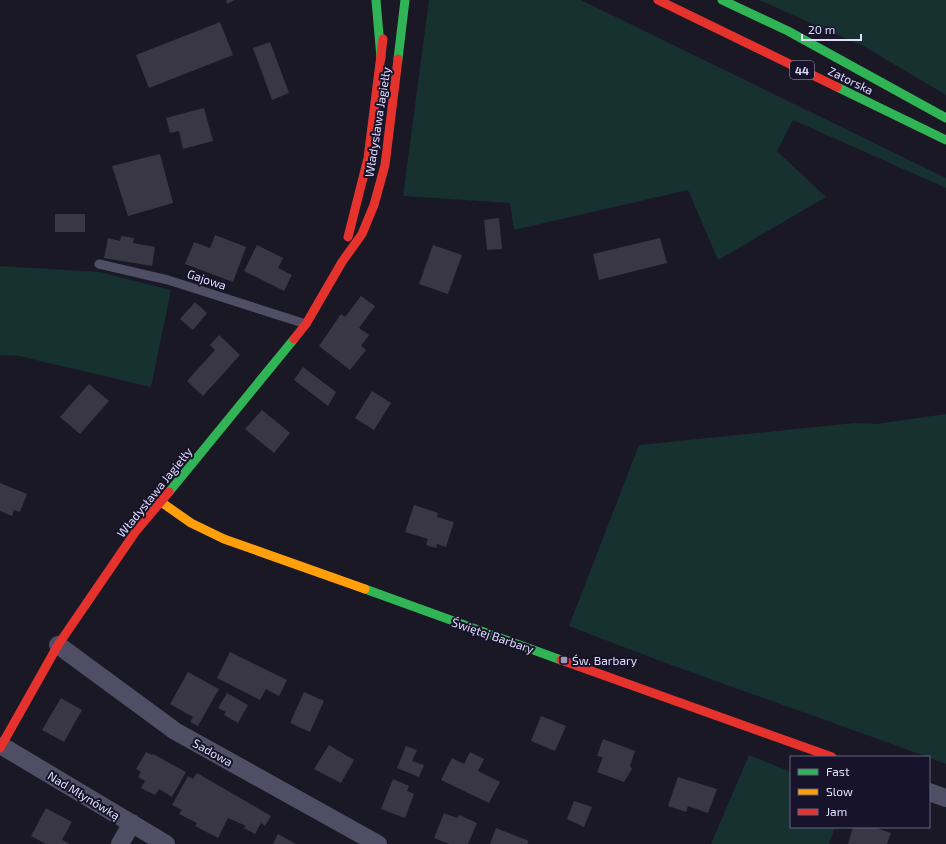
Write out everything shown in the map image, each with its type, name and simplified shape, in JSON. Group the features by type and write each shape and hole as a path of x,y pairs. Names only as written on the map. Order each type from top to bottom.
{"street":[{"path":"376,0 381,58"},
{"name":"Władysława Jagiełły","path":"342,262 368,158 381,58 386,0"},
{"name":"Władysława Jagiełły","path":"4,742 58,645 136,531 280,358 306,324 342,262 362,234 374,205 385,165 405,0"},
{"name":"Zatorska","path":"658,0 946,140"},
{"name":"Zatorska","path":"722,0 788,31 946,118"},
{"name":"Świętej Barbary","path":"161,502 181,518 198,528 224,539 829,756"},
{"name":"Sadowa","path":"58,645 175,731 378,844"},
{"name":"Nad Młynówką","path":"4,742 166,844"},
{"path":"930,792 946,798"},
{"path":"120,844 132,823"}],"lane":[{"name":"Gajowa","path":"99,264 168,280 306,324"},
{"path":"0,725 4,742"}],"green space":[{"path":"429,0 581,0 946,178 946,188 793,120 777,151 826,197 718,260 688,190 514,230 510,203 403,196"},
{"path":"759,0 946,0 946,95 865,47"},
{"path":"0,266 100,272 171,290 151,387 19,356 0,355"},
{"path":"946,414 946,764 930,758 930,756 924,756 663,662 569,626 639,445 854,423 876,424"},
{"path":"749,755 790,772 790,828 835,828 829,844 711,844"}],"building":[{"path":"226,0 235,0 227,4"},
{"path":"220,22 233,55 149,88 136,55"},
{"path":"270,42 289,93 272,100 253,48"},
{"path":"204,108 213,141 183,149 179,131 170,133 166,118"},
{"path":"160,154 173,203 128,216 112,166"},
{"path":"55,214 85,214 85,232 55,232"},
{"path":"499,218 502,249 487,250 484,220"},
{"path":"215,235 246,247 233,282 185,264 194,242 210,248"},
{"path":"121,236 134,238 133,243 155,247 152,266 104,258 108,238 120,241"},
{"path":"660,238 667,263 599,280 593,254"},
{"path":"257,245 283,258 278,268 292,275 284,291 244,271"},
{"path":"433,245 462,255 448,294 419,284"},
{"path":"361,296 375,306 359,328 369,335 361,346 366,350 350,370 319,346 341,314 345,317"},
{"path":"195,302 207,313 193,330 180,319"},
{"path":"219,335 240,355 203,396 187,381 215,350 210,345"},
{"path":"303,367 336,392 328,406 294,380"},
{"path":"89,384 109,401 80,434 60,417"},
{"path":"372,391 391,403 374,430 355,418"},
{"path":"262,410 290,433 274,453 245,429"},
{"path":"0,483 27,494 20,512 14,510 12,516 0,511"},
{"path":"414,505 438,513 437,517 454,522 446,547 437,544 436,548 426,545 428,539 405,532"},
{"path":"230,652 287,680 279,696 266,689 260,700 217,678"},
{"path":"188,672 219,689 198,726 190,722 193,717 170,704"},
{"path":"304,692 324,701 310,732 290,723"},
{"path":"227,693 248,705 238,723 224,715 226,712 218,708"},
{"path":"61,698 82,710 64,742 42,730"},
{"path":"541,716 566,726 555,751 531,741"},
{"path":"603,739 635,751 630,766 632,769 624,782 597,772 603,757 597,756"},
{"path":"329,745 354,760 341,783 314,769"},
{"path":"406,746 417,750 412,761 424,765 419,777 397,768"},
{"path":"146,752 152,755 153,754 186,772 172,797 159,789 155,795 141,788 145,781 138,777 141,772 136,769"},
{"path":"470,752 484,759 478,771 500,782 489,803 441,780 452,758 464,764"},
{"path":"197,773 271,816 265,826 261,823 255,834 244,828 246,826 228,818 218,838 195,826 197,823 179,814 182,810 172,805 188,776 193,779"},
{"path":"678,777 717,789 708,813 688,806 686,812 668,806"},
{"path":"393,779 409,786 407,791 414,794 405,818 381,809"},
{"path":"574,801 592,807 584,827 567,819"},
{"path":"46,808 72,822 62,840 70,844 46,844 31,836"},
{"path":"444,813 457,818 459,815 477,823 468,844 449,844 434,838"},
{"path":"496,828 529,841 527,844 490,844"},
{"path":"853,828 876,828 891,833 887,844 848,844"},
{"path":"278,834 296,844 273,844"}],"traffic: fast":[{"path":"376,0 381,58"},
{"path":"398,59 405,0"},
{"path":"722,0 788,31 946,118"},
{"path":"837,87 946,140"},
{"path":"169,492 294,339"},
{"path":"365,589 561,660"}],"traffic: slow":[{"path":"161,502 191,523 224,539 365,589"}],"traffic: jam":[{"path":"658,0 837,87"},
{"path":"348,237 368,158 383,39"},
{"path":"294,339 306,324 342,262 362,234 374,205 385,165 398,59"},
{"path":"0,748 58,645 136,531 169,492"},
{"path":"561,660 829,756"}],"place":[{"name":"Św. Barbary","path":"564,660"}]}
